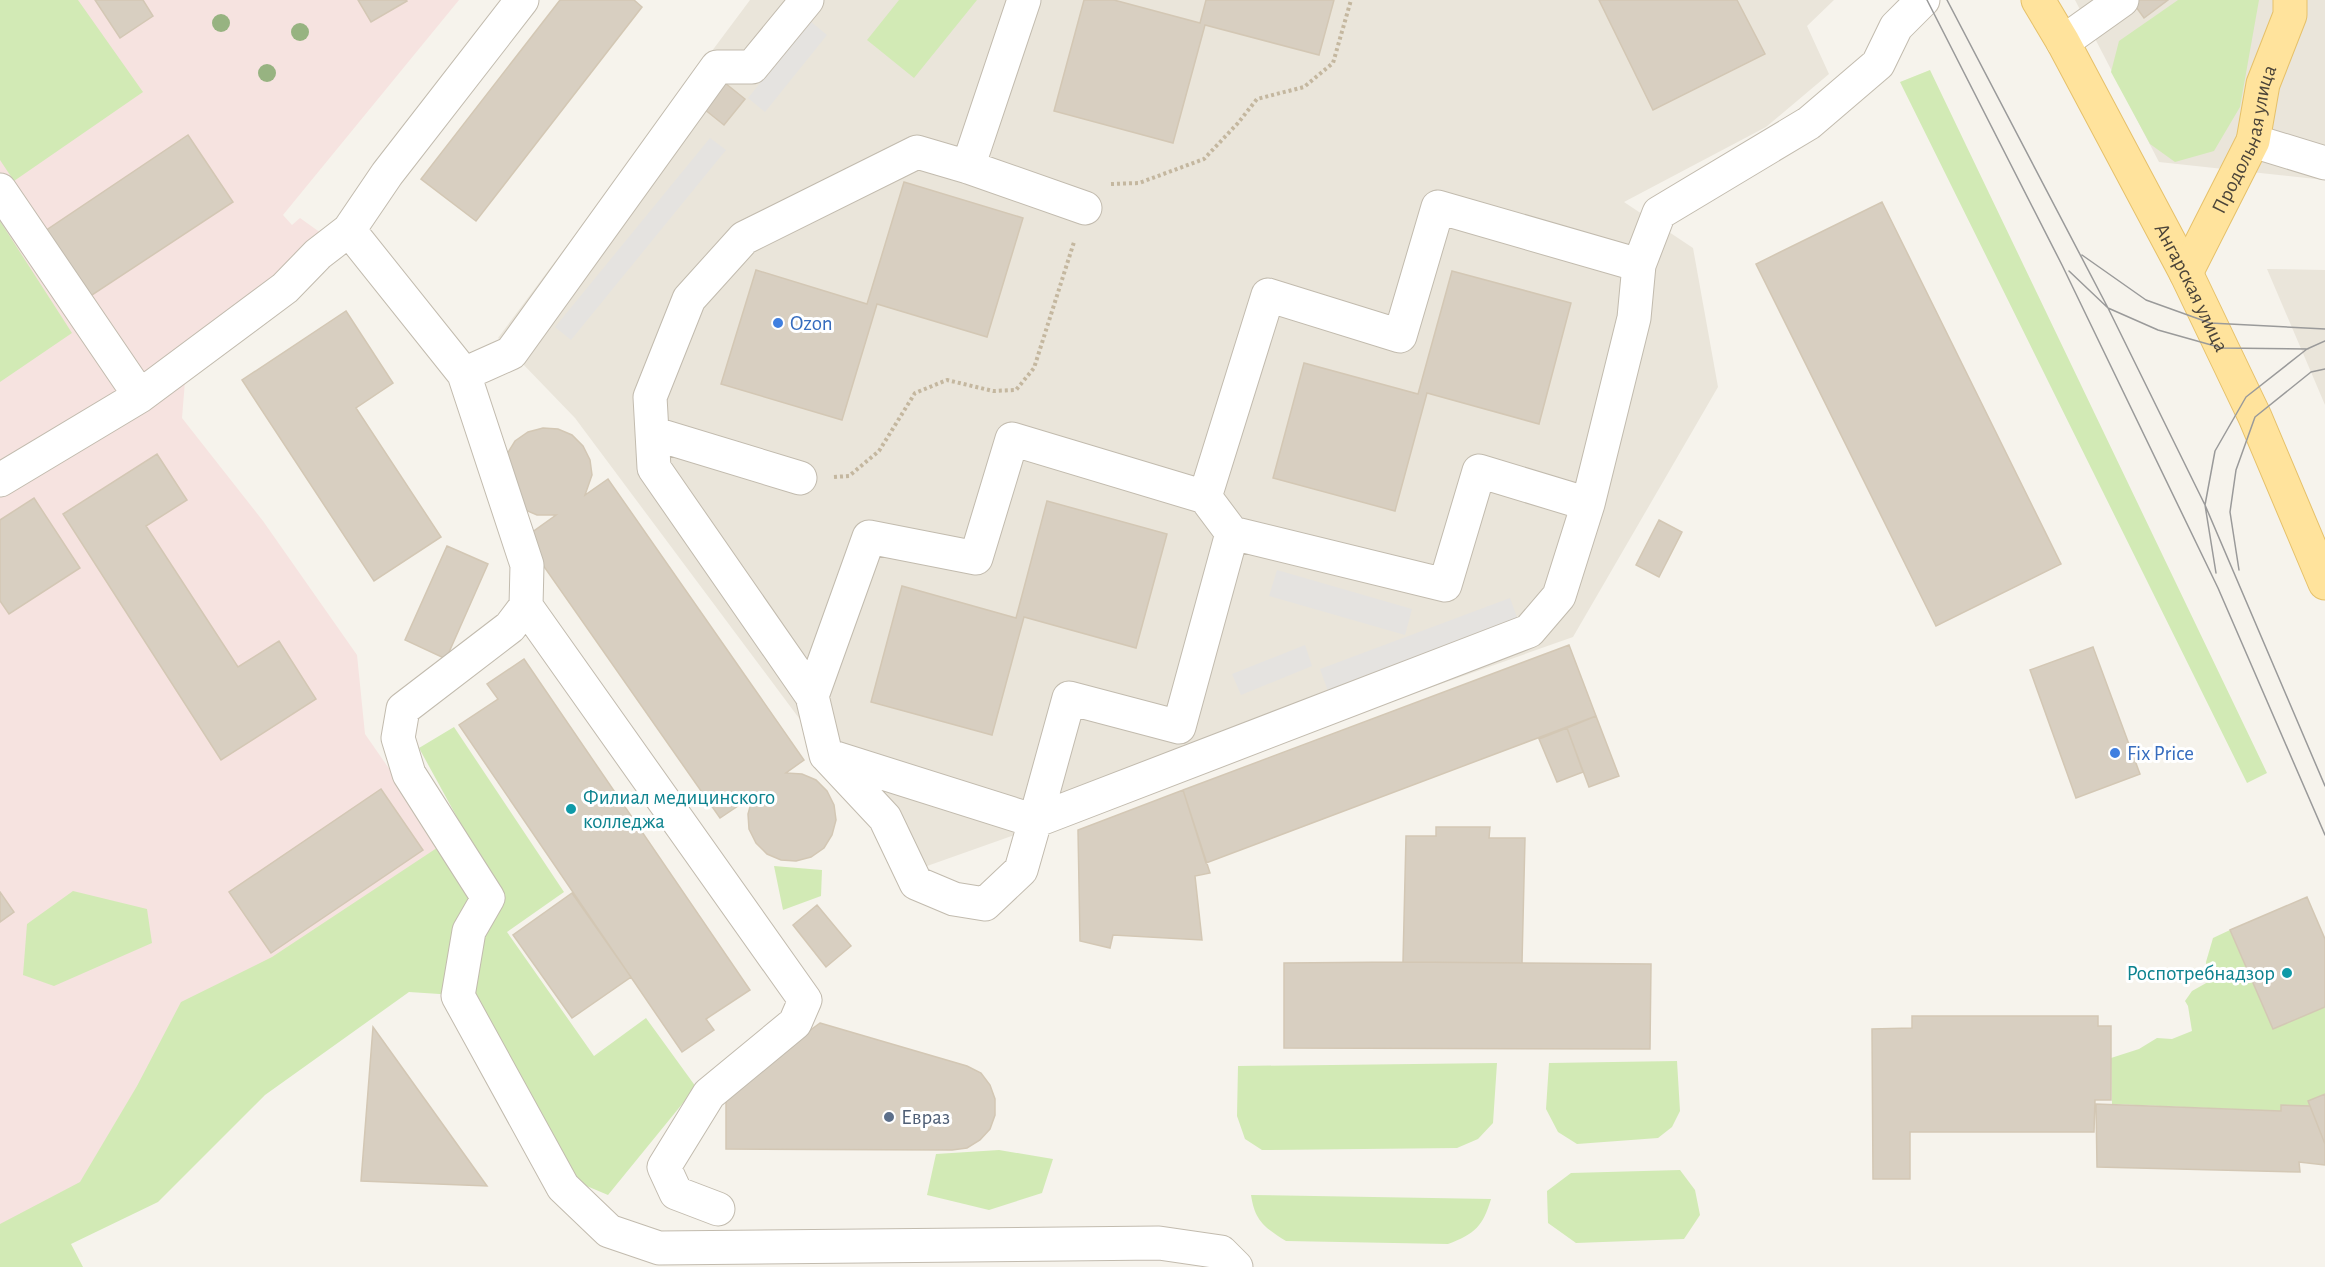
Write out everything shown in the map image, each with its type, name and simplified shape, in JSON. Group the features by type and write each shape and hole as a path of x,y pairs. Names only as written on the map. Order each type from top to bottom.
{"main road":[{"name":"Ангарская улица","path":"2038,0 2063,42 2186,273 2255,417 2325,583"},
{"name":"Продольная улица","path":"2186,273 2253,141 2263,84 2294,5"}],"street":[{"path":"0,480 140,396 285,288 318,254 349,230 387,174 522,0"},
{"path":"464,374 511,353 717,67 752,67 807,0"},
{"path":"968,167 1024,0"},
{"path":"826,755 1035,820 1529,631 1559,596 1588,504 1634,318 1639,265 1659,213 1809,123 1878,64 1896,27 1923,0"},
{"path":"2063,42 2122,0"},
{"path":"2253,141 2325,163"},
{"path":"1084,208 968,167 917,152 744,238 689,299 650,397 654,468 812,696 826,755 885,818 916,883 954,899 986,904 1021,870 1070,698 1179,728"},
{"path":"0,190 140,396"},
{"path":"1205,497 1268,296 1400,336 1438,207 1639,265"},
{"path":"349,230 464,374 527,565 526,606 510,627 403,709 398,738 409,774 488,898 469,931 458,996 564,1187 609,1231 659,1248 1159,1243 1221,1252 1236,1267"},
{"path":"652,433 800,478"},
{"path":"812,696 869,537 976,558 1012,439 1205,497 1232,532 1445,585 1479,471 1588,504"},
{"path":"1168,769 1232,532"},
{"path":"526,606 805,1000 795,1023 710,1095 664,1167 676,1193 718,1209"}],"path":[{"path":"800,478 849,476 879,451 915,393 947,380 993,390 1017,390 1034,368 1086,202 1107,184 1139,183 1204,159 1257,99 1304,87 1333,63 1351,0"}],"shaded area":[{"path":"0,0 459,0 283,215 292,225 300,218 342,248 185,381 182,418 263,521 357,655 365,734 481,901 0,1267"},
{"path":"750,0 1834,0 1807,26 1829,74 1766,127 1624,202 1693,248 1718,387 1573,637 913,871 575,418 498,338"},
{"path":"2075,0 2325,0 2325,180 2159,162"},
{"path":"810,21 827,35 765,112 748,98"},
{"path":"710,138 726,150 571,340 555,327"},
{"path":"2267,269 2325,270 2325,405 2311,372"},
{"path":"1277,570 1412,609 1405,635 1269,596"},
{"path":"1510,598 1519,623 1329,694 1320,669"},
{"path":"1305,645 1312,666 1241,695 1232,674"}],"green space":[{"path":"0,0 78,0 143,92 14,181 0,160"},
{"path":"899,0 977,0 914,78 867,40"},
{"path":"2178,0 2259,0 2240,107 2214,151 2175,162 2150,144 2111,72 2119,41"},
{"path":"1930,70 2267,773 2247,783 1900,82"},
{"path":"0,221 72,333 0,382"},
{"path":"454,727 564,892 507,932 594,1056 646,1018 696,1087 608,1195 570,1179 470,996 409,992 265,1095 158,1202 71,1244 83,1267 0,1267 0,1224 80,1182 137,1086 181,1002 272,957 464,830 419,748"},
{"path":"774,866 822,870 821,896 783,910"},
{"path":"73,891 147,909 152,943 54,986 23,975 27,924"},
{"path":"2230,930 2273,1029 2325,1007 2325,1099 2310,1106 2281,1111 2112,1104 2111,1058 2139,1049 2157,1038 2172,1039 2192,1031 2185,1001 2192,991 2208,982 2206,962 2213,938"},
{"path":"1677,1061 1680,1111 1672,1127 1658,1138 1577,1144 1558,1132 1546,1109 1549,1063"},
{"path":"1497,1063 1493,1123 1478,1139 1457,1148 1262,1150 1245,1139 1237,1116 1238,1066"},
{"path":"999,1150 1053,1159 1042,1193 989,1210 927,1195 936,1154"},
{"path":"1680,1170 1695,1190 1700,1215 1684,1239 1576,1243 1548,1223 1547,1191 1571,1173"},
{"path":"1251,1195 1491,1199 1485,1216 1477,1228 1465,1237 1448,1244 1286,1241 1262,1223 1255,1211"}],"building":[{"path":"95,0 143,0 153,16 120,38"},
{"path":"358,0 406,0 407,1 371,22"},
{"path":"560,0 634,0 642,7 476,221 421,179"},
{"path":"1084,0 1114,0 1200,23 1206,0 1334,0 1319,55 1205,25 1173,143 1054,111"},
{"path":"1599,0 1737,0 1765,54 1653,110"},
{"path":"2131,0 2168,0 2144,18"},
{"path":"725,83 745,99 724,125 704,109"},
{"path":"188,135 233,202 89,297 45,231"},
{"path":"904,182 1023,218 987,337 877,304 842,420 721,384 756,270 867,304"},
{"path":"1882,202 2061,564 1936,626 1756,264"},
{"path":"1452,271 1571,303 1539,424 1427,393 1395,511 1273,478 1304,363 1418,394"},
{"path":"346,311 393,383 356,408 441,537 374,581 242,380"},
{"path":"543,428 558,429 572,435 583,446 590,460 592,475 585,495 608,479 804,760 786,773 802,774 816,780 827,791 834,805 836,820 832,835 824,848 811,857 796,861 781,860 767,854 756,843 749,829 748,814 753,796 720,818 524,538 556,515 537,515 523,509 507,454 515,441 528,432"},
{"path":"157,454 187,500 146,526 238,667 279,641 316,699 221,760 63,514"},
{"path":"34,498 80,568 9,614 0,601 0,520"},
{"path":"1047,501 1167,534 1136,648 1024,617 992,735 871,702 902,586 1016,618"},
{"path":"1659,520 1682,532 1659,577 1636,565"},
{"path":"447,546 488,564 446,659 405,640"},
{"path":"1569,645 1596,716 1206,863 1183,790"},
{"path":"2093,647 2140,774 2076,798 2030,670"},
{"name":"Филиал медицинского колледжа","path":"524,659 750,990 706,1019 714,1030 682,1052 459,725 498,699 487,684"},
{"path":"1596,716 1619,776 1589,787 1567,728"},
{"path":"1567,728 1583,772 1557,782 1539,739"},
{"path":"381,789 423,850 271,953 229,892"},
{"path":"1183,790 1210,873 1195,876 1202,940 1113,935 1110,948 1080,941 1078,830"},
{"path":"1436,827 1490,827 1489,838 1525,838 1522,963 1403,962 1406,836 1436,836"},
{"path":"0,892 14,912 0,922"},
{"path":"572,893 631,977 572,1018 513,935"},
{"name":"Роспотребнадзор","path":"2307,897 2325,939 2325,1007 2273,1029 2230,930"},
{"path":"817,905 851,946 826,967 793,925"},
{"path":"1284,963 1651,964 1650,1049 1284,1048"},
{"path":"1912,1016 2098,1016 2098,1026 2111,1026 2111,1100 2095,1100 2094,1132 1910,1132 1910,1179 1873,1179 1872,1029 1912,1028"},
{"path":"820,1023 967,1066 981,1073 990,1085 995,1099 995,1115 990,1129 980,1140 967,1148 952,1150 726,1149 726,1092"},
{"path":"373,1027 487,1186 361,1181"},
{"path":"2325,1094 2325,1144 2308,1101"},
{"path":"2096,1104 2281,1111 2281,1105 2310,1106 2325,1144 2325,1165 2299,1162 2300,1172 2097,1167"}],"tram line":[{"path":"1927,0 2062,265 2218,588 2325,835"},
{"path":"1947,0 2108,308 2205,505 2325,786"},
{"path":"2082,255 2146,300 2210,323 2325,329"},
{"path":"2069,271 2108,308 2158,330 2222,348 2308,349"},
{"path":"2216,573 2205,505 2215,451 2246,397 2307,349 2325,341"},
{"path":"2239,570 2230,512 2236,470 2255,417 2311,372 2325,369"}],"place":[{"name":"Ozon","path":"778,323"},
{"name":"Fix Price","path":"2115,753"},
{"name":"Филиал медицинского колледжа","path":"571,809"},
{"name":"Роспотребнадзор","path":"2287,973"},
{"name":"Евраз","path":"889,1117"}]}
